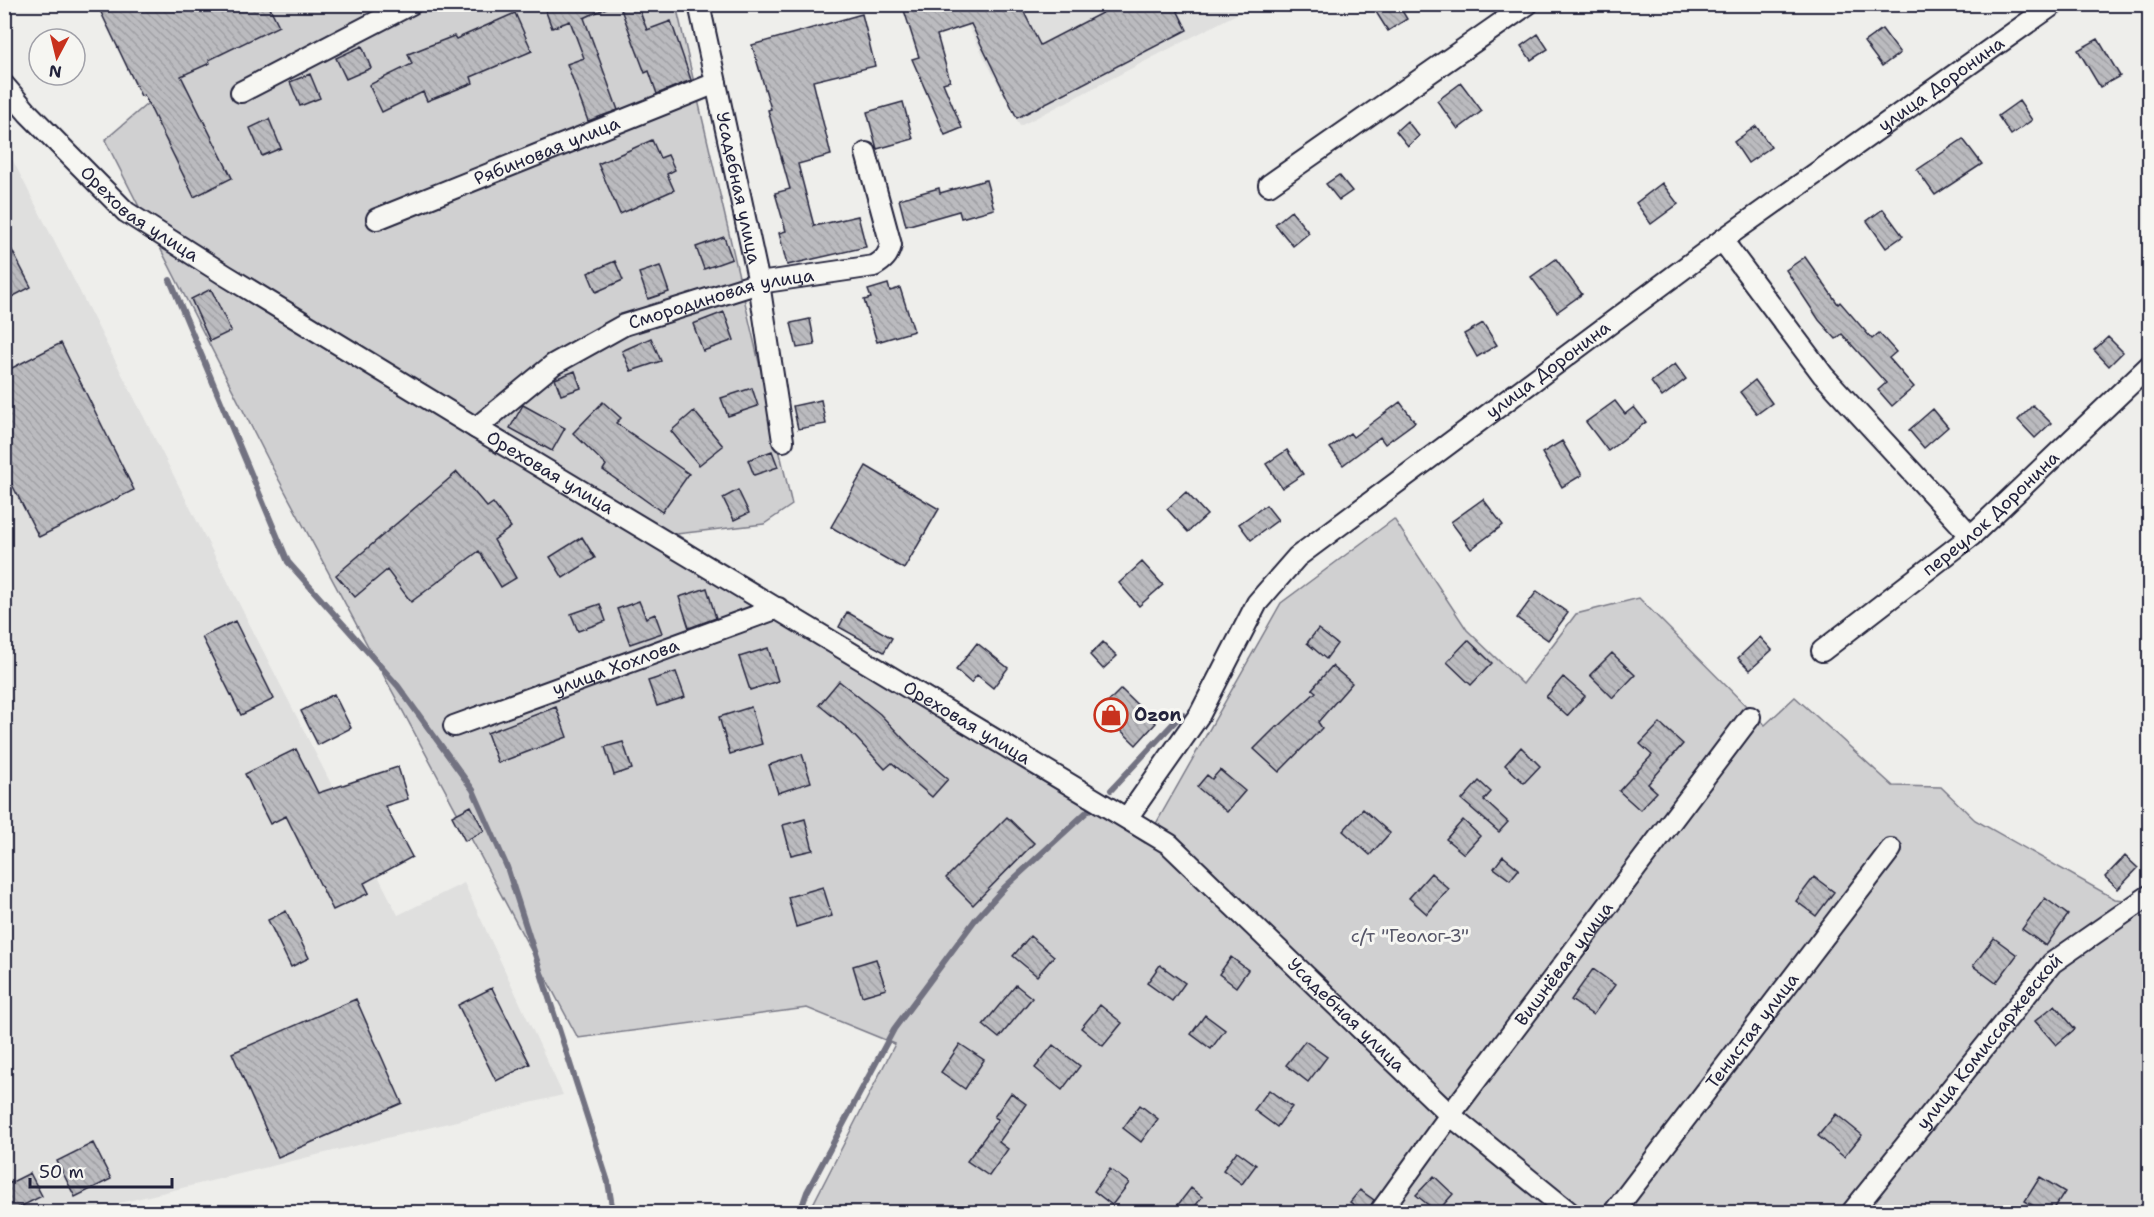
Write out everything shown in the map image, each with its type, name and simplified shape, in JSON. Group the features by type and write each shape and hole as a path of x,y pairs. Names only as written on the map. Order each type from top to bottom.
{"street":[{"path":"241,92 411,4"},
{"name":"Усадебная улица","path":"699,4 759,283 783,441"},
{"path":"1269,185 1528,4"},
{"name":"улица Доронина","path":"1127,818 1200,714 1257,603 1297,557 1722,240 2054,4"},
{"name":"Рябиновая улица","path":"377,219 716,83"},
{"name":"Ореховая улица","path":"4,85 28,113 126,212 476,428 1127,818"},
{"name":"Смородиновая улица","path":"476,428 554,364 624,325 759,283 874,266 884,260 891,245 866,153"},
{"path":"1722,240 1823,375 1971,536"},
{"name":"переулок Доронина","path":"1822,651 1971,536 2150,365"},
{"name":"улица Хохлова","path":"454,726 778,608"},
{"name":"Вишнёвая улица","path":"1380,1212 1450,1115 1750,717"},
{"name":"Усадебная улица","path":"1127,818 1169,844 1450,1115 1569,1212"},
{"name":"Тенистая улица","path":"1614,1212 1891,849"},
{"name":"улица Комиссаржевской","path":"1852,1212 2052,963 2150,895"}],"shaded area":[{"path":"957,5 1254,5 1020,126"},
{"path":"4,143 398,915 464,883 563,1095 83,1212 5,1212"}],"green space":[{"name":"с/т \"Геолог-3\"","path":"229,5 676,5 792,505 764,524 676,534 1145,843 1281,603 1394,519 1467,630 1523,684 1576,614 1639,598 1765,725 1795,697 1893,786 1941,787 1975,820 2115,899 2149,902 2149,1212 809,1212 895,1044 807,1008 578,1038 272,467 105,140 237,27"}],"building":[{"path":"97,4 268,4 279,26 181,76 232,178 194,197 144,95 141,96"},
{"path":"543,4 615,4 584,18 618,110 588,121 567,64 584,58 570,21 552,28"},
{"path":"619,4 637,4 647,30 671,21 691,80 657,94 649,71 645,73"},
{"path":"902,4 1020,4 1040,45 1119,4 1174,4 1187,30 1017,118 971,24 937,35 950,81 943,83 962,128 945,135 912,59 919,57"},
{"path":"1371,4 1398,4 1407,19 1388,31"},
{"path":"515,13 532,51 471,77 473,83 427,101 423,92 382,112 369,85 412,64 408,54 454,36 456,39"},
{"path":"862,14 875,66 813,81 831,155 798,164 814,226 858,216 866,247 787,265 779,233 786,231 775,193 790,189 768,110 771,109 752,45"},
{"path":"1882,29 1900,53 1882,66 1864,42"},
{"path":"1538,34 1548,49 1531,60 1521,46"},
{"path":"2098,39 2120,76 2100,87 2078,50"},
{"path":"362,46 371,68 346,79 336,58"},
{"path":"310,74 320,98 300,106 290,82"},
{"path":"1461,83 1482,111 1458,129 1437,101"},
{"path":"2019,101 2032,120 2011,135 1998,116"},
{"path":"903,102 913,139 877,149 867,112"},
{"path":"269,119 281,148 262,156 250,128"},
{"path":"1407,121 1419,136 1408,146 1396,131"},
{"path":"1756,126 1771,147 1748,163 1734,142"},
{"path":"1963,139 1982,164 1935,195 1917,170"},
{"path":"652,140 660,158 668,155 675,170 667,174 674,190 620,214 598,164"},
{"path":"1339,175 1352,191 1339,200 1326,184"},
{"path":"986,180 994,209 961,218 959,211 906,226 899,199 939,188 940,193"},
{"path":"1662,183 1678,204 1651,224 1636,203"},
{"path":"1883,209 1903,236 1886,248 1867,221"},
{"path":"1291,211 1309,233 1293,246 1275,224"},
{"path":"4,235 31,287 4,301"},
{"path":"724,237 732,259 704,269 696,247"},
{"path":"1805,257 1838,304 1840,302 1872,339 1879,333 1896,352 1889,358 1914,387 1892,406 1878,390 1886,383 1842,334 1836,339 1819,320 1786,270"},
{"path":"1556,259 1582,294 1557,312 1531,277"},
{"path":"615,261 623,280 596,292 588,273"},
{"path":"660,266 669,292 648,299 639,273"},
{"path":"888,284 890,291 900,288 914,331 877,342 864,300 871,298 868,290"},
{"path":"211,289 231,331 210,341 191,299"},
{"path":"724,312 734,340 703,351 693,324"},
{"path":"810,319 815,345 797,348 791,323"},
{"path":"1483,323 1497,345 1477,357 1464,334"},
{"path":"2108,337 2123,352 2109,366 2094,350"},
{"path":"651,338 661,361 631,371 622,351"},
{"path":"61,343 134,490 39,537 4,469 4,372"},
{"path":"1675,364 1686,379 1662,397 1651,382"},
{"path":"575,371 581,388 561,395 555,379"},
{"path":"1755,380 1772,403 1757,414 1740,392"},
{"path":"752,388 758,406 728,416 721,398"},
{"path":"821,400 826,424 798,429 793,406"},
{"path":"1615,401 1625,414 1634,407 1646,422 1608,451 1586,422"},
{"path":"603,402 621,418 616,423 689,474 662,512 603,470 606,465 573,433"},
{"path":"1400,402 1415,422 1385,444 1380,437 1343,465 1330,448 1350,433 1353,437"},
{"path":"523,405 565,428 552,451 510,428"},
{"path":"2033,405 2051,423 2035,438 2018,420"},
{"path":"1933,409 1948,427 1924,448 1909,430"},
{"path":"694,411 723,446 699,465 671,431"},
{"path":"1562,441 1582,475 1562,487 1542,453"},
{"path":"1287,450 1303,474 1282,488 1266,464"},
{"path":"772,451 778,467 754,475 748,460"},
{"path":"866,466 939,509 904,569 831,527"},
{"path":"457,472 487,507 493,503 511,527 494,540 516,578 501,587 479,551 411,602 387,570 355,597 336,575"},
{"path":"738,490 749,513 734,520 723,498"},
{"path":"1186,492 1207,515 1188,532 1167,509"},
{"path":"1483,499 1503,525 1471,549 1451,522"},
{"path":"1266,505 1278,520 1251,540 1239,524"},
{"path":"582,537 595,558 563,578 550,557"},
{"path":"1142,562 1163,585 1139,606 1119,583"},
{"path":"707,588 716,618 689,628 679,597"},
{"path":"1537,591 1568,613 1548,640 1517,618"},
{"path":"639,601 646,618 655,614 662,633 630,644 617,609"},
{"path":"600,604 606,621 578,631 571,614"},
{"path":"847,612 892,638 884,652 839,627"},
{"path":"235,621 274,699 241,715 202,637"},
{"path":"1318,629 1337,644 1326,659 1307,643"},
{"path":"1760,637 1772,650 1750,670 1738,658"},
{"path":"1468,640 1492,663 1471,685 1447,662"},
{"path":"1103,642 1117,656 1103,669 1090,655"},
{"path":"977,643 1008,668 993,688 977,675 971,683 956,670"},
{"path":"768,648 778,681 750,690 739,657"},
{"path":"1612,653 1635,675 1613,698 1590,675"},
{"path":"1332,666 1352,683 1318,722 1322,728 1279,772 1254,749 1316,692 1312,689"},
{"path":"676,672 685,697 657,706 648,681"},
{"path":"1563,677 1585,696 1567,716 1546,697"},
{"path":"839,681 880,714 914,750 948,779 932,797 892,763 885,769 847,728 819,705"},
{"path":"1121,689 1156,723 1136,745 1100,710"},
{"path":"334,694 351,728 318,745 301,711"},
{"path":"556,707 567,737 498,763 487,733"},
{"path":"751,707 762,744 730,754 719,717"},
{"path":"1660,723 1683,744 1648,784 1657,792 1640,810 1619,791 1652,755 1640,744"},
{"path":"623,742 632,769 614,775 605,747"},
{"path":"1521,747 1540,766 1524,783 1505,765"},
{"path":"296,749 318,793 398,767 408,799 385,806 412,857 364,883 369,893 333,910 286,816 270,824 245,774"},
{"path":"802,754 811,782 778,793 769,765"},
{"path":"1220,770 1245,791 1227,812 1197,787 1207,775 1212,779"},
{"path":"1479,781 1491,792 1484,800 1508,822 1499,832 1462,800"},
{"path":"471,806 484,831 465,841 452,816"},
{"path":"1363,809 1390,833 1370,855 1343,831"},
{"path":"1007,817 1034,843 973,905 946,878"},
{"path":"805,819 813,850 791,855 783,825"},
{"path":"1463,820 1480,836 1464,854 1446,839"},
{"path":"1503,856 1519,869 1510,880 1494,868"},
{"path":"2125,856 2138,868 2118,889 2105,877"},
{"path":"1431,873 1449,889 1427,914 1409,898"},
{"path":"1814,877 1834,892 1816,916 1796,901"},
{"path":"823,887 832,916 796,927 788,897"},
{"path":"2045,898 2068,915 2046,946 2022,929"},
{"path":"286,911 309,958 291,967 268,920"},
{"path":"1030,936 1054,956 1037,976 1013,956"},
{"path":"1994,938 2017,955 1996,983 1973,966"},
{"path":"1231,957 1248,970 1236,987 1219,974"},
{"path":"876,959 886,989 862,996 853,966"},
{"path":"1160,965 1185,983 1172,1001 1147,983"},
{"path":"1593,969 1615,985 1593,1015 1571,1000"},
{"path":"1016,985 1032,998 999,1038 983,1025"},
{"path":"492,988 530,1064 496,1081 458,1005"},
{"path":"356,999 402,1103 278,1157 232,1053"},
{"path":"1100,1005 1122,1023 1103,1046 1081,1028"},
{"path":"2055,1005 2075,1029 2056,1045 2035,1021"},
{"path":"1205,1015 1225,1030 1211,1049 1191,1034"},
{"path":"1305,1041 1327,1057 1308,1082 1286,1065"},
{"path":"960,1044 984,1060 965,1089 941,1072"},
{"path":"1053,1045 1080,1066 1062,1090 1035,1068"},
{"path":"1269,1090 1292,1107 1277,1127 1254,1110"},
{"path":"1011,1093 1026,1104 999,1142 1008,1149 989,1176 967,1161 998,1119 994,1117"},
{"path":"1140,1105 1158,1119 1141,1142 1123,1128"},
{"path":"1836,1114 1862,1135 1844,1157 1818,1136"},
{"path":"93,1143 111,1179 75,1197 57,1161"},
{"path":"1237,1151 1256,1165 1242,1184 1223,1170"},
{"path":"1110,1169 1129,1183 1112,1205 1094,1191"},
{"path":"30,1173 42,1196 10,1212 4,1212 4,1186"},
{"path":"1434,1176 1453,1194 1437,1212 1416,1195"},
{"path":"2040,1177 2065,1192 2052,1212 2044,1212 2025,1201"},
{"path":"1191,1188 1202,1197 1191,1212 1186,1212 1177,1206"},
{"path":"1360,1190 1374,1200 1367,1212 1350,1202"}],"waterway":[{"path":"170,280 288,562 398,686 473,790 507,867 608,1182 613,1212"},
{"path":"1111,790 1182,714"},
{"path":"800,1212 807,1192 894,1029 975,920 1004,888 1091,808"}],"place":[{"name":"Ozon","path":"1111,715"}]}
